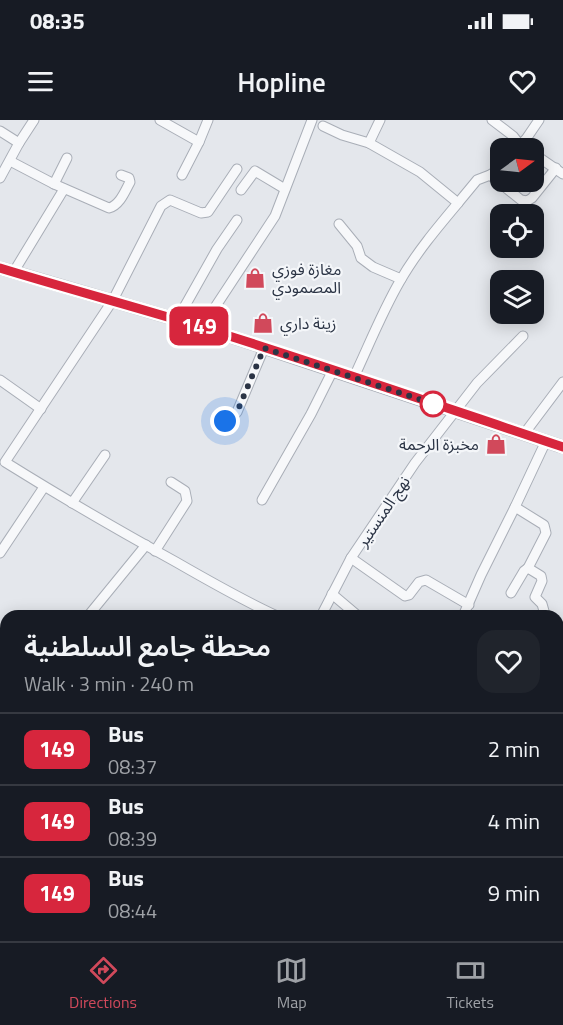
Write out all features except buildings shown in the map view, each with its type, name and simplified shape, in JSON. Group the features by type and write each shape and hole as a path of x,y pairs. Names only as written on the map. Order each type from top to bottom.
{"main road":[{"path":"0,268 202,327 563,447"}],"street":[{"path":"0,178 34,120"},
{"path":"160,120 199,142"},
{"path":"182,175 208,120"},
{"path":"202,327 275,216 312,120"},
{"path":"369,143 380,120"},
{"path":"492,120 514,138"},
{"path":"527,138 539,120"},
{"path":"323,126 342,135 369,143 420,172 458,203"},
{"path":"0,131 19,143"},
{"path":"54,184 67,158"},
{"path":"10,161 64,189 109,208 118,202 130,182 129,178 121,174"},
{"path":"544,161 559,171 544,186"},
{"path":"237,169 208,212 201,213 170,200 161,206 113,300 41,409 3,461 44,487 263,610"},
{"path":"241,190 255,171 285,189"},
{"path":"354,377 385,308 401,279 433,234 477,180 490,175"},
{"path":"14,273 64,189"},
{"path":"511,192 521,200 527,201 538,192"},
{"path":"177,320 217,249 237,219"},
{"path":"339,224 357,246 361,258 373,267 401,279"},
{"name":"نهج المنستير","path":"324,610 351,558 415,463 486,372 523,336"},
{"path":"219,420 230,419 237,412 264,348"},
{"path":"262,500 333,370"},
{"path":"0,380 41,409"},
{"path":"524,434 563,382"},
{"path":"466,610 546,441"},
{"path":"72,503 105,455"},
{"path":"155,550 187,501 185,491 171,482"},
{"path":"0,554 44,487"},
{"path":"511,592 528,568 546,533 544,525 515,507"},
{"path":"93,610 146,545"},
{"path":"351,558 405,596 409,595 419,582 426,580 469,605"},
{"path":"528,568 541,576 542,581 535,597 542,604 544,610"},
{"path":"332,594 351,610"}],"bus line":[{"name":"149","path":"0,268 202,327 563,447"}],"place":[{"name":"مغازة فوزي المصمودي","path":"255,278"},
{"name":"زينة داري","path":"263,323"},
{"name":"مخبزة الرحمة","path":"496,444"}],"route":[{"path":"225,421 237,412 264,348 433,404"}]}
